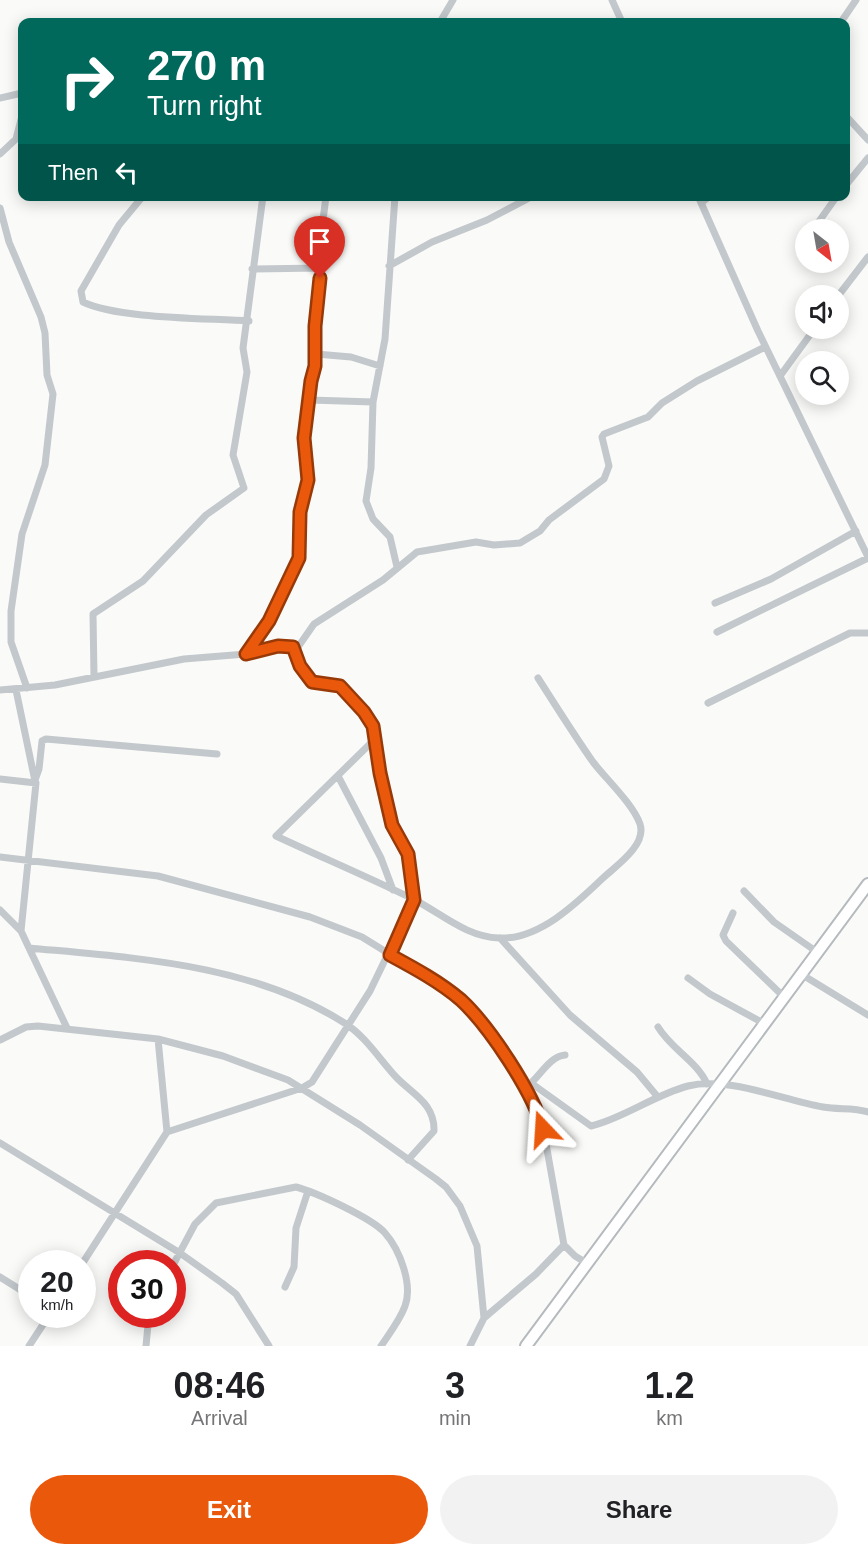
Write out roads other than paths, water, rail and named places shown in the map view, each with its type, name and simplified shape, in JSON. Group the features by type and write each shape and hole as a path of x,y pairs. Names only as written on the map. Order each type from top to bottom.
{"main road":[{"path":"526,1346 868,884"}],"street":[{"path":"442,18 453,0"},
{"path":"612,0 620,18"},
{"path":"844,18 856,0"},
{"path":"0,98 18,94"},
{"path":"850,120 868,140"},
{"path":"0,154 16,139 18,131"},
{"path":"850,180 868,158"},
{"path":"138,201 119,225 81,291 83,302 118,311 249,321"},
{"path":"94,677 93,614 143,580 206,515 244,488 233,455 247,372 243,348 249,321 252,269 262,201"},
{"path":"246,654 269,621 299,558 300,512 308,480 304,438 316,354 315,326 326,201"},
{"path":"395,201 385,339 373,402 366,501 373,519 390,537 397,567"},
{"path":"389,266 432,242 487,220 523,201"},
{"path":"700,201 765,346 868,557 717,632"},
{"path":"821,219 833,201"},
{"path":"0,208 9,242 41,317 45,333 47,375 52,394 45,465 22,534 10,628 11,642 27,688"},
{"path":"847,285 868,257"},
{"path":"252,269 320,268"},
{"path":"780,376 807,339"},
{"path":"0,690 16,690 94,677 184,659 246,654 278,646 293,647 302,644 314,624 383,580 409,556 425,549 476,542 509,545 527,540 540,531 552,516 604,479 609,466 602,437 604,434 648,417 662,403 697,381 765,346"},
{"path":"316,354 351,357 380,366"},
{"path":"310,400 373,402"},
{"path":"715,603 771,579 856,531"},
{"path":"708,703 850,633 868,633"},
{"path":"167,1132 302,1088 318,1074 390,955 414,900 408,854 392,825 369,719 346,691 335,684 312,682 300,666 293,647"},
{"path":"500,938 548,924 575,905 634,848 640,833 640,825 633,814 593,761 537,678"},
{"path":"16,690 35,781"},
{"path":"21,931 35,781 39,769 42,741 46,739 143,745 217,754"},
{"path":"375,739 276,836 414,900 455,925 500,938 570,1015 637,1072 657,1096"},
{"path":"338,776 381,858 393,890"},
{"path":"0,779 35,781"},
{"path":"0,857 158,876 346,930 390,955 461,1001 528,1084 591,1126 657,1096 689,1086 707,1084 721,1084 822,1107 848,1107 868,1112"},
{"path":"744,891 774,922 817,952"},
{"path":"0,910 21,931 67,1028"},
{"path":"733,913 723,935 726,941 784,997"},
{"path":"29,948 164,961 201,968 290,996 348,1025 402,1084 421,1098 430,1112 434,1125 433,1135 408,1160"},
{"path":"801,974 868,1015"},
{"path":"688,978 710,994 765,1023"},
{"path":"0,1040 26,1027 67,1028 158,1039 223,1056 288,1080 302,1088 446,1187 464,1214 477,1246 484,1318"},
{"path":"658,1027 667,1042 700,1072 707,1084"},
{"path":"92,1250 167,1132 158,1039"},
{"path":"528,1084 551,1062 565,1055"},
{"path":"528,1084 545,1138 564,1245 588,1264"},
{"path":"0,1144 175,1250"},
{"path":"182,1250 195,1224 216,1203 296,1188 308,1191 375,1224 392,1242 404,1270 407,1292 405,1306 381,1346"},
{"path":"285,1287 294,1267 296,1228 308,1191"},
{"path":"470,1346 484,1318 536,1274 564,1245"},
{"path":"186,1257 236,1294 269,1346"},
{"path":"0,1277 18,1288"},
{"path":"29,1346 41,1328"},
{"path":"146,1346 148,1328"}]}
